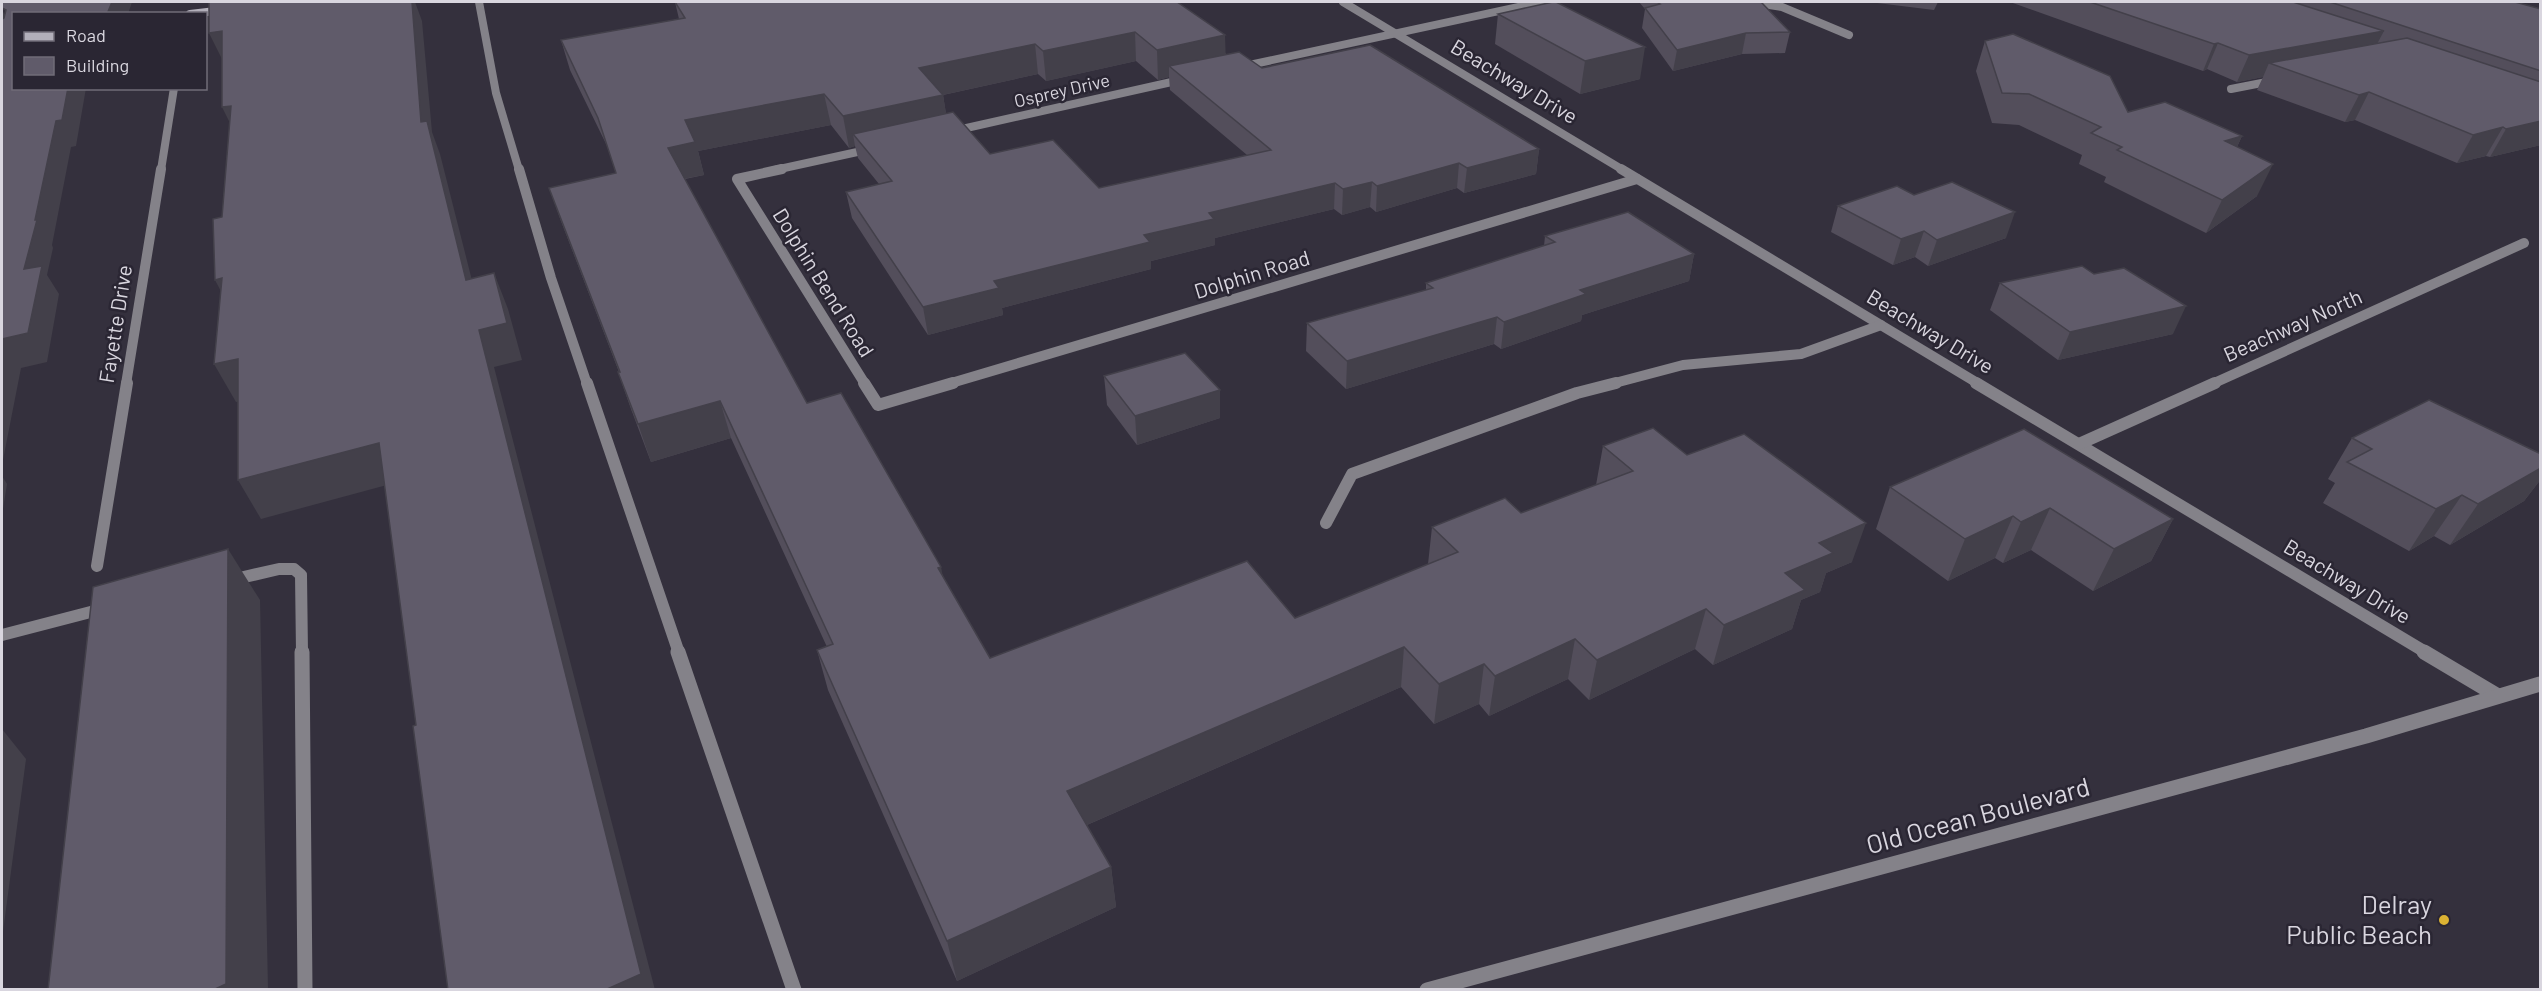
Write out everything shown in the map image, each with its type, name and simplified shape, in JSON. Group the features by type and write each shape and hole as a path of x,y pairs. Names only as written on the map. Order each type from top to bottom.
{"main road":[{"path":"207,12 234,9"}],"street":[{"path":"479,2 496,93 551,278 794,990"},
{"name":"Beachway Drive","path":"1343,2 2498,696"},
{"path":"1233,69 1540,2"},
{"path":"1750,2 1782,7 1849,35"},
{"name":"Osprey Drive","path":"945,133 1198,76"},
{"path":"2231,89 2289,78"},
{"name":"Fayette Drive","path":"97,566 174,90"},
{"name":"Dolphin Bend Road","path":"875,148 737,179 878,405"},
{"name":"Dolphin Road","path":"878,405 1637,179"},
{"name":"Beachway North","path":"2079,444 2524,243"},
{"path":"1326,523 1352,474 1577,393 1683,365 1801,354 1881,325"},
{"path":"220,582 279,569 294,569 301,576 305,990"},
{"path":"2,635 116,606"},
{"name":"Old Ocean Boulevard","path":"1427,990 2366,736 2541,684"}],"building":[{"path":"2,2 112,2 108,12 12,12 12,90 68,90 62,120 56,121 35,220 37,220 24,269 42,266 28,333 2,339 2,19 6,10 2,8"},
{"path":"209,2 412,2 421,122 427,121 466,280 494,273 507,323 479,330 641,974 605,990 448,990 379,443 238,480 238,359 214,364 222,278 215,280 213,219 222,217 231,106 222,107 222,31 209,33"},
{"path":"675,2 1177,2 1225,35 1157,50 1135,32 1043,51 1035,44 919,68 943,95 843,116 824,94 685,120 695,142 668,148 807,403 841,393 941,567 938,568 990,658 1247,561 1295,618 1458,552 1432,527 1505,498 1521,513 1633,471 1603,446 1653,428 1687,455 1744,434 1866,523 1819,543 1833,553 1785,573 1805,590 1724,625 1706,609 1597,660 1575,639 1495,676 1484,664 1439,684 1404,647 1067,791 1111,867 947,941 817,650 833,644 720,401 638,424 549,188 616,173 598,118 561,40 685,18"},
{"path":"1553,2 1645,47 1585,61 1498,14"},
{"path":"1657,2 1761,2 1790,32 1746,33 1677,50 1645,8 1660,4"},
{"path":"2090,2 2293,2 2384,31 2249,55"},
{"path":"2330,2 2515,2 2541,9 2541,71"},
{"path":"2013,34 2110,76 2128,112 2165,102 2242,136 2225,141 2273,164 2222,200 2117,150 2122,147 2091,133 2101,127 2029,94 2002,93 1985,41"},
{"path":"2407,38 2541,82 2541,121 2473,135 2369,92 2359,95 2269,63"},
{"path":"1370,45 1539,149 1467,168 1459,163 1377,186 1372,182 1343,189 1335,183 1209,213 1214,219 1144,235 1150,242 994,281 999,288 923,307 846,192 892,181 853,134 953,112 990,154 1053,140 1099,188 1271,150 1169,66 1239,52 1262,68"},
{"path":"1952,182 2015,212 1937,240 1924,231 1901,239 1838,206 1897,186 1914,195"},
{"path":"1628,212 1694,254 1580,290 1586,294 1504,322 1497,317 1347,361 1307,323 1433,288 1426,283 1555,242 1545,236"},
{"path":"2082,266 2094,274 2124,268 2186,306 2070,332 2000,283"},
{"path":"1185,353 1220,390 1135,416 1104,376"},
{"path":"2429,400 2541,454 2541,468 2478,504 2462,495 2436,509 2347,462 2372,449 2352,438"},
{"path":"2024,429 2173,519 2114,549 2050,508 2021,522 2013,516 1965,539 1890,487"},
{"path":"228,549 226,984 213,990 48,990 93,587"}],"place":[{"name":"Delray Public Beach","path":"2444,920"}]}
